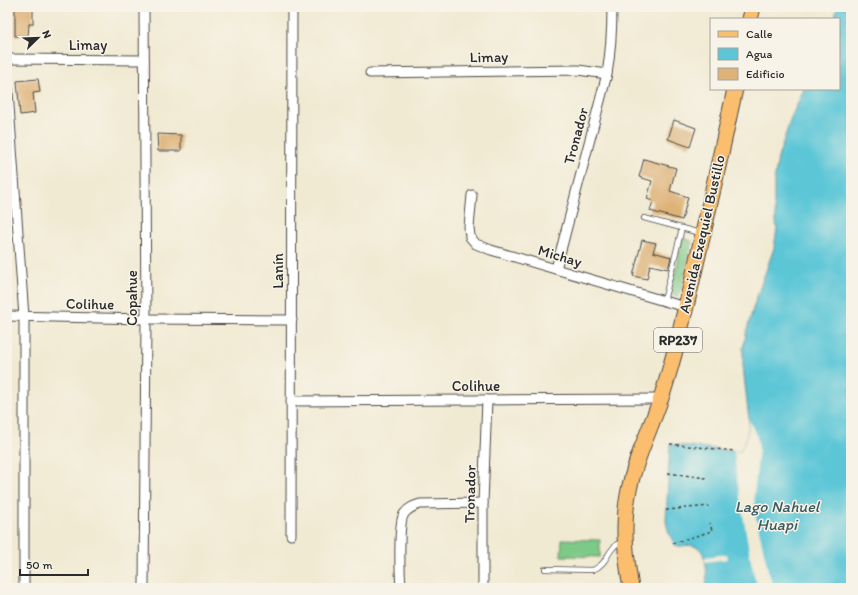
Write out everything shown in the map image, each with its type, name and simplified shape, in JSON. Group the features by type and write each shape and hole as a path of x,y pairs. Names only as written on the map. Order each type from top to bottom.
{"main road":[{"path":"750,18 753,7"},
{"name":"Avenida Exequiel Bustillo","path":"632,588 625,544 625,519 628,495 636,464 660,399 674,353 703,234 735,90"}],"street":[{"name":"Copahue","path":"144,7 146,319 144,588"},
{"name":"Lanín","path":"291,535 292,7"},
{"name":"Tronador","path":"556,269 607,74 611,50 612,7"},
{"name":"Limay","path":"7,59 144,60"},
{"name":"Limay","path":"370,72 578,70 607,74"},
{"path":"7,78 24,317 24,588"},
{"name":"Michay","path":"472,195 469,227 470,236 476,244 491,250 686,307"},
{"name":"Colihue","path":"7,316 292,320"},
{"name":"Colihue","path":"292,401 660,399"},
{"name":"Tronador","path":"483,588 483,503 487,400"},
{"path":"401,588 401,528 403,514 411,507 420,504 483,503"}],"lane":[{"path":"644,218 703,234"},
{"path":"664,301 682,228"},
{"path":"545,569 594,570 606,560 611,549 617,544 625,544"}],"path":[{"path":"670,444 734,451"},
{"path":"668,473 706,478"},
{"path":"666,510 709,506"},
{"path":"673,543 712,531 710,523"}],"green space":[{"path":"683,238 692,241 680,293 679,296 675,296 672,293 672,287"},
{"path":"562,539 600,540 600,557 561,556"}],"water":[{"name":"Lago Nahuel Huapi","path":"837,7 851,7 851,588 706,588 706,564 702,552 699,548 692,545 675,546 668,530 666,521 670,444 740,452 745,442 749,420 743,366 743,348 754,305 774,248 777,229 774,204 774,182 778,158 791,118 804,90 840,90 840,18 835,18"}],"pier":[{"path":"749,420 757,436 759,449 754,494 756,517 768,570 774,588 758,588 750,556 736,473 734,451 740,452 745,442"},
{"path":"727,554 728,559 705,562 705,557"}],"building":[{"path":"15,7 33,7 33,24 29,24 28,36 15,36"},
{"path":"38,79 40,92 33,93 35,113 20,115 17,81"},
{"path":"674,120 696,128 690,147 668,139"},
{"path":"157,134 181,135 181,151 158,151"},
{"path":"644,159 676,168 670,191 688,197 682,220 650,211 653,201 647,199 652,181 639,177"},
{"path":"642,240 656,243 653,252 671,257 668,269 650,265 647,279 633,276"}]}
